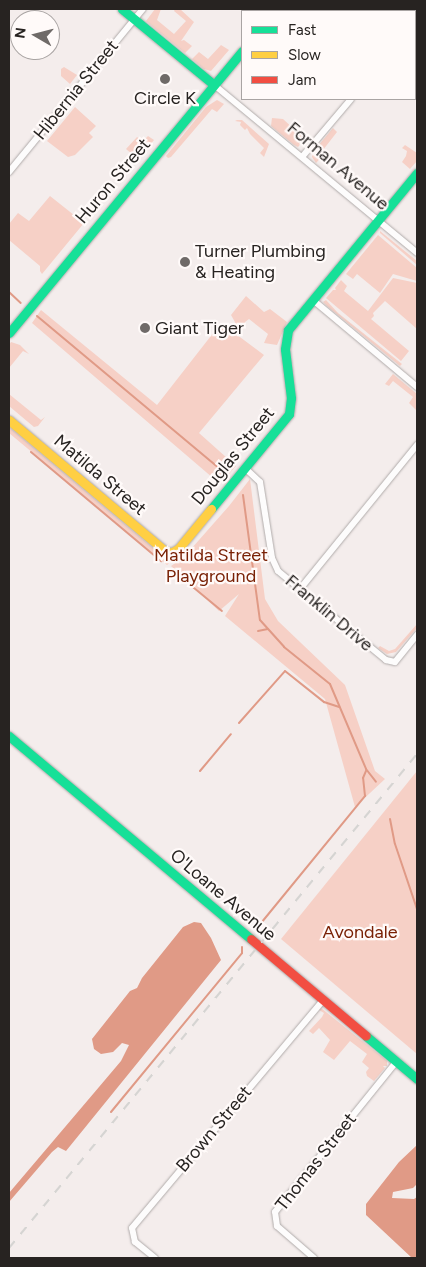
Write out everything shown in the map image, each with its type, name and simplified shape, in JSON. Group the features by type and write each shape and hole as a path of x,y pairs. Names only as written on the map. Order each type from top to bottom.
{"street":[{"name":"Forman Avenue","path":"122,9 417,253"},
{"name":"Hibernia Street","path":"9,172 143,9"},
{"name":"Huron Street","path":"9,333 241,52"},
{"path":"302,158 350,100"},
{"name":"Douglas Street","path":"171,553 178,549 246,469 289,414 291,407 285,348 286,336 313,300 417,173"},
{"path":"313,300 417,387"},
{"name":"Matilda Street","path":"9,420 165,551 171,553"},
{"path":"300,589 417,445"},
{"name":"Franklin Drive","path":"246,469 260,482 263,491 274,566 386,660 395,662 417,635"},
{"name":"O'Loane Avenue","path":"9,736 417,1080"},
{"name":"Brown Street","path":"155,1258 136,1242 132,1228 323,1000"},
{"name":"Thomas Street","path":"314,1258 279,1228 275,1223 275,1212 396,1062"}],"green space":[{"path":"155,9 161,9 157,20 174,34 186,21 174,11 175,9 180,9 194,22 181,41 184,40 192,46 185,53 146,21"},
{"path":"221,45 229,50 211,71 204,69 192,59 199,52 208,59"},
{"path":"64,67 77,75 70,84 61,76 61,69"},
{"path":"217,100 224,104 217,112 212,109 171,157 168,158 166,156 206,107"},
{"path":"75,107 96,126 89,133 93,137 75,155 68,157 47,141"},
{"path":"272,118 283,119 305,139 298,147 294,145 271,126"},
{"path":"242,120 269,144 264,157 260,153 264,148 250,134 247,128 245,130 240,125 241,122 235,121"},
{"path":"333,128 337,132 323,150 326,152 316,163 312,157 313,152"},
{"path":"148,136 154,140 138,159 126,149 137,137 143,141"},
{"path":"405,145 417,153 417,161 410,169 402,162 407,151 402,148"},
{"path":"50,196 84,223 42,274 40,266 9,240 9,224 18,213 29,221"},
{"path":"380,231 417,261 417,265 380,233"},
{"path":"378,235 417,268 417,281 393,274 380,293 357,274 353,279 346,274"},
{"path":"393,278 417,283 417,329 385,301 373,313 374,316 371,319 409,351 401,361 326,298 333,290 336,290 335,288 341,280 347,286 344,291 368,311"},
{"path":"246,296 264,312 270,309 287,322 277,345 264,343 268,334 249,319 245,322 246,326 240,331 231,315"},
{"path":"326,300 338,313 402,364 400,366 328,307 323,302"},
{"path":"41,310 157,405 221,323 264,355 199,433 236,466 220,484 32,323"},
{"path":"11,342 20,345 29,354 23,351 9,368 9,345"},
{"path":"393,374 417,394 417,411 409,403 413,397 393,381 389,386 385,384"},
{"path":"9,394 41,420 45,417 38,426 34,427 9,406"},
{"path":"9,427 159,553 179,555 167,565 9,433"},
{"name":"Matilda Street Playground","path":"250,479 265,599 278,621 345,685 375,771 385,779 355,807 325,699 225,616 239,594 219,611 171,566 184,557"},
{"path":"417,624 417,628 396,652 387,654 378,648 380,646 389,651 395,649"},
{"name":"Avondale","path":"417,771 417,1054 281,939"},
{"path":"321,1008 387,1061 387,1066 383,1066 385,1068 374,1081 367,1076 366,1072 369,1068 362,1062 367,1054 350,1041 334,1060 323,1052 330,1040 319,1028 313,1034 309,1031 322,1017 324,1013 319,1010"}],"shaded area":[{"path":"194,922 201,923 211,938 221,960 66,1151 58,1147 52,1152 9,1202 9,1193 121,1061 129,1045 122,1043 113,1052 101,1054 94,1049 92,1039 130,991 137,988 142,978 183,927"},
{"path":"417,1145 417,1184 413,1188 393,1192 392,1198 414,1199 417,1197 417,1258 412,1258 366,1215 366,1204 399,1162"}],"waterway":[{"path":"9,292 21,303"},
{"path":"37,316 226,474"},
{"path":"31,452 161,561"},
{"path":"243,495 260,620 284,647 330,684 366,769 376,782"},
{"path":"171,569 222,611"},
{"path":"258,631 268,629"},
{"path":"239,723 285,671 324,702 339,707"},
{"path":"200,771 231,734"},
{"path":"257,928 365,796 363,778 366,771"},
{"path":"390,819 395,844 417,909"},
{"path":"111,1112 242,953 242,947"}],"railway":[{"path":"9,1248 417,754"}],"traffic: fast":[{"path":"122,9 213,84"},
{"path":"9,333 241,52"},
{"path":"211,509 289,414 291,398 285,349 288,330 417,173"},
{"path":"9,736 251,939"},
{"path":"366,1036 417,1079"}],"traffic: slow":[{"path":"9,420 165,551 171,553 178,549 211,509"}],"traffic: jam":[{"path":"251,939 366,1036"}],"place":[{"name":"Circle K","path":"165,79"},
{"name":"Turner Plumbing & Heating","path":"185,262"},
{"name":"Giant Tiger","path":"145,328"}]}
